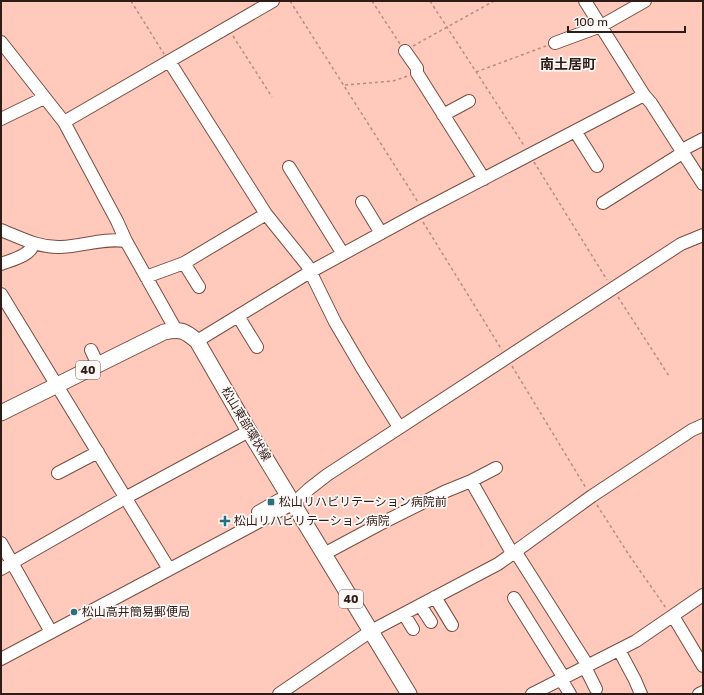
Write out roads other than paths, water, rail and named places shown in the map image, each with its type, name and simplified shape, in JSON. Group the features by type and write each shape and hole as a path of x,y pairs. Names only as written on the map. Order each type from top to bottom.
{"main road":[{"name":"松山東部環状線","path":"176,330 185,332 197,341 249,431 289,506 324,554 409,694"},
{"name":"40","path":"1,413 164,332 176,330"}],"street":[{"path":"64,122 274,1"},
{"path":"585,1 644,95 651,103 703,184"},
{"path":"555,43 601,26 645,1"},
{"path":"1,43 64,122 118,221 126,241 176,330"},
{"path":"405,51 417,68 417,73 484,179"},
{"path":"169,61 266,214 307,265 335,322 399,427"},
{"path":"197,341 310,272 381,233 644,95"},
{"path":"1,119 44,98"},
{"path":"444,114 469,101"},
{"path":"575,131 597,166"},
{"path":"603,202 703,139"},
{"path":"289,166 343,254"},
{"path":"362,202 381,233"},
{"path":"146,277 184,264 266,214"},
{"path":"1,230 33,244 60,247 112,239 126,241"},
{"path":"1,659 289,506 309,488 327,475 399,427 681,244 703,235"},
{"path":"1,264 20,257 28,252 32,248 33,244"},
{"path":"184,264 199,287"},
{"path":"1,294 170,569"},
{"path":"238,316 257,347"},
{"path":"91,350 98,365"},
{"path":"279,694 371,631 498,564 592,496 692,430 703,425"},
{"path":"1,569 125,498 249,431"},
{"path":"58,473 98,452"},
{"path":"324,554 444,492 471,481 496,468"},
{"path":"471,481 586,667 596,689"},
{"path":"1,543 51,632"},
{"path":"532,694 636,641 703,595"},
{"path":"435,597 452,625"},
{"path":"514,598 563,679 570,694"},
{"path":"420,605 431,622"},
{"path":"404,614 414,629"},
{"path":"673,616 703,666"},
{"path":"619,650 641,694"},
{"path":"699,694 703,692"}],"place":[{"name":"松山リハビリテーション病院前","path":"271,502"},
{"name":"松山リハビリテーション病院","path":"225,521"},
{"name":"松山高井簡易郵便局","path":"74,612"}],"district":[{"name":"南土居町","path":"568,64"}]}
